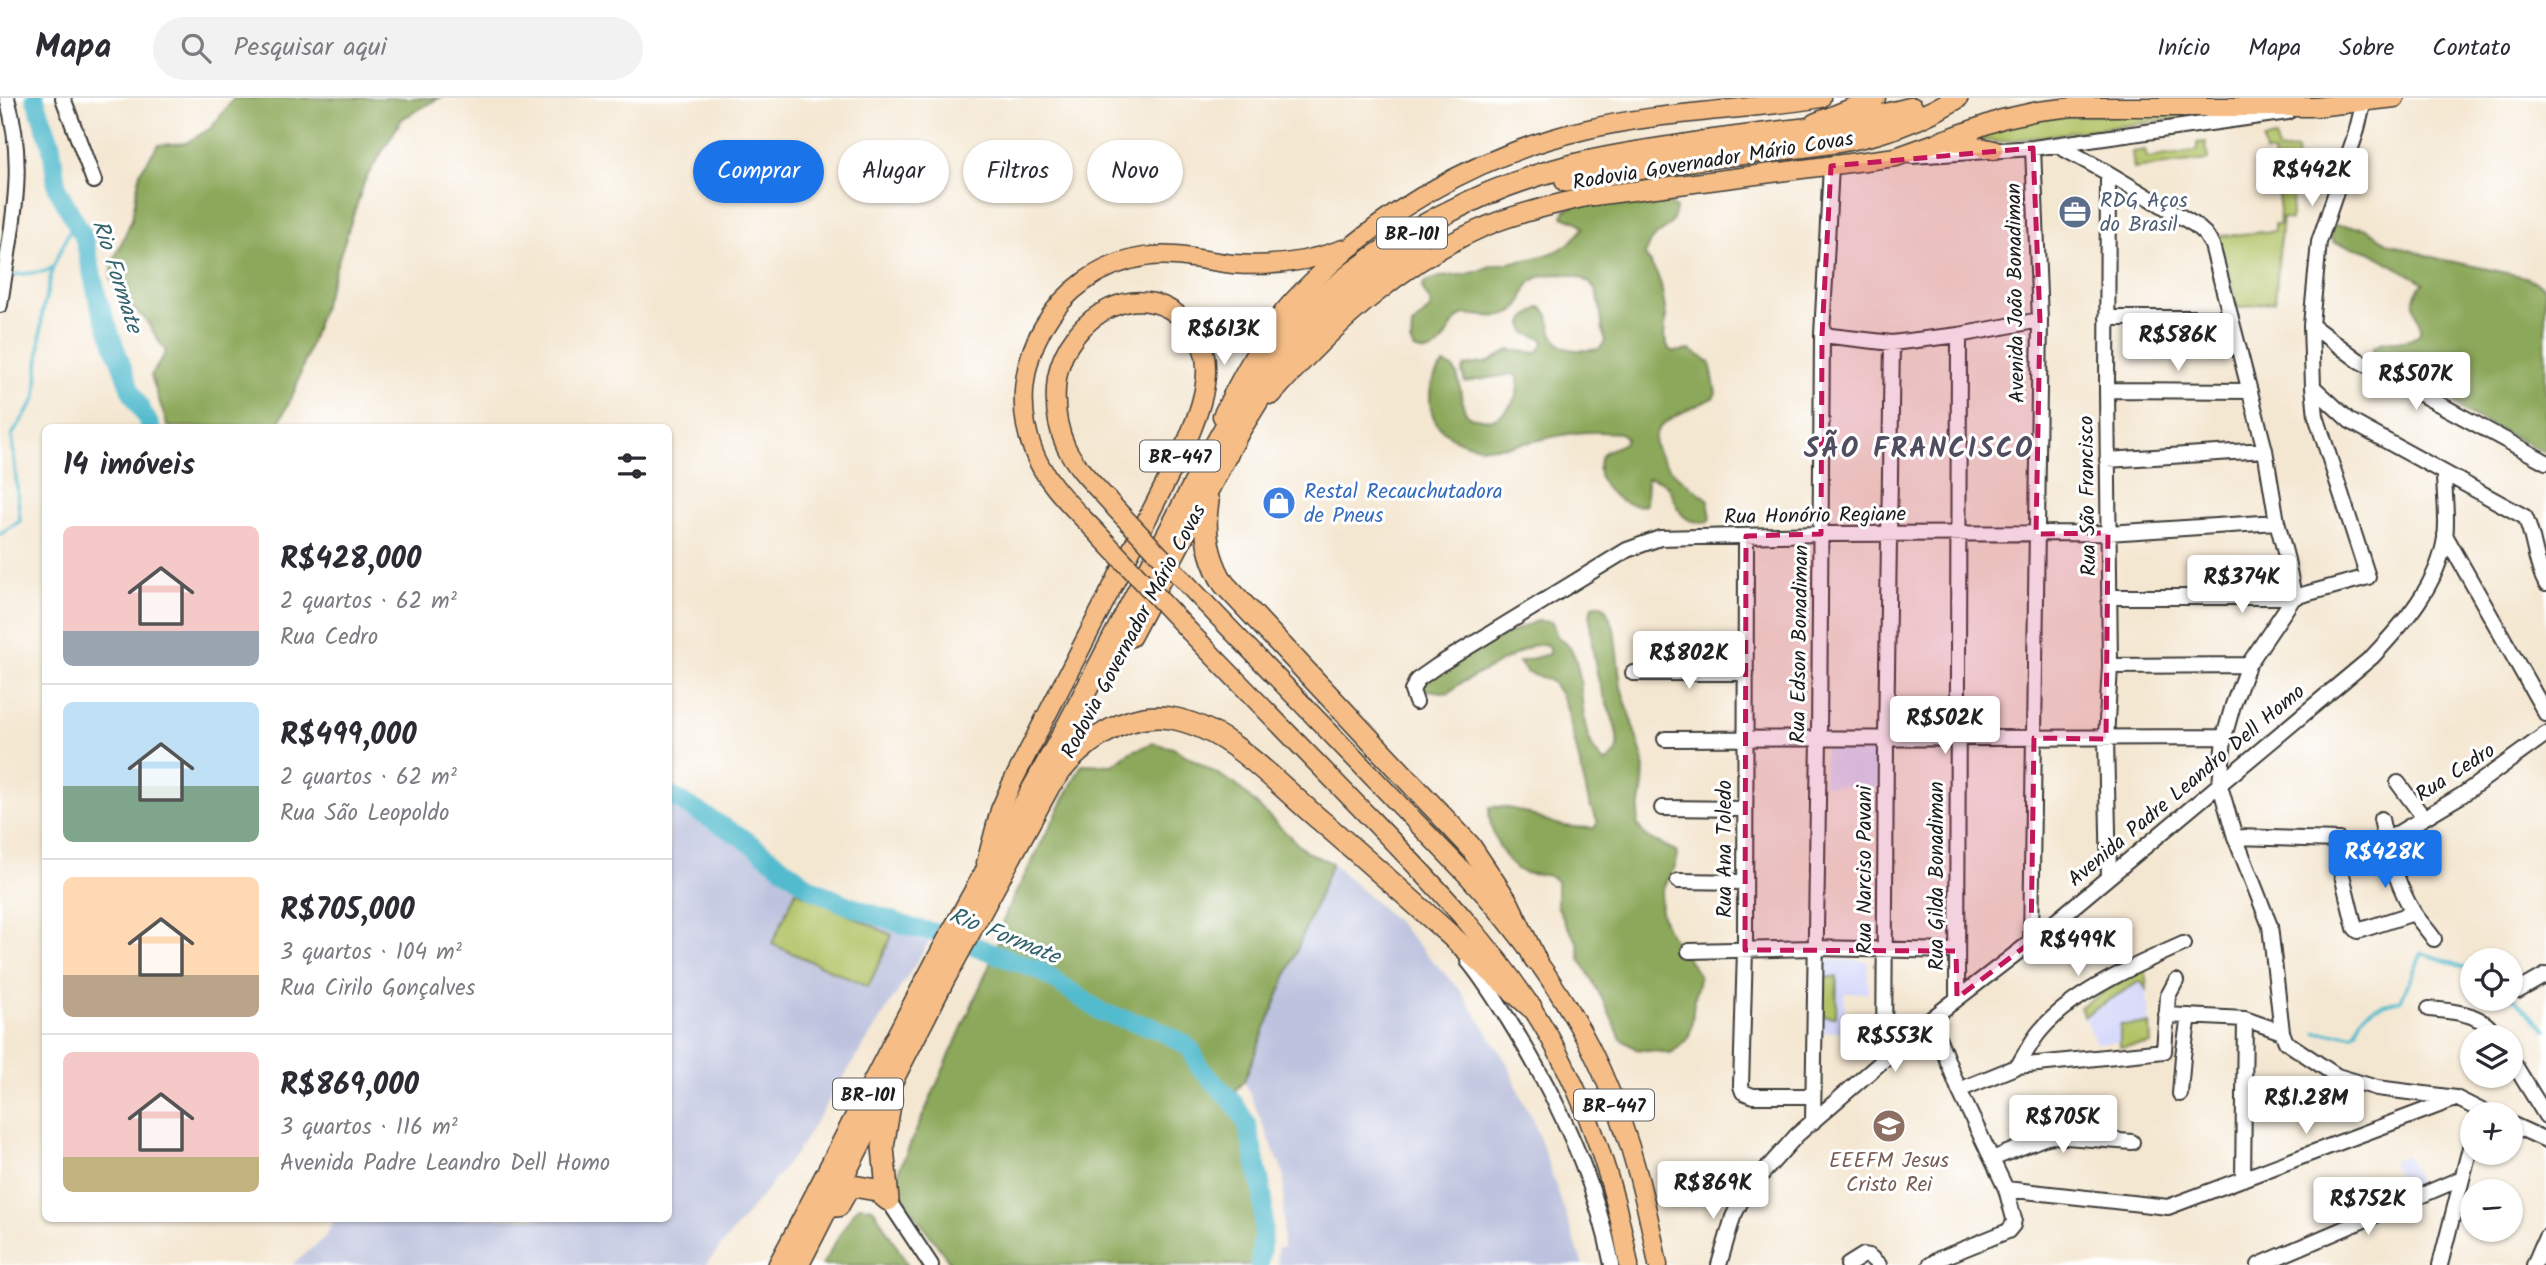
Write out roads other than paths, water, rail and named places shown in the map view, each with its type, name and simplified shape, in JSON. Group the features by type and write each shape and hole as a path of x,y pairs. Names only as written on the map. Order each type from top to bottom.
{"highway":[{"name":"Rodovia Governador Mário Covas","path":"977,905 982,878 1068,725 1209,456 1255,377 1289,330 1329,292 1370,260 1417,229 1472,200 1527,178 1592,160 1703,150 1793,136 1874,135 1903,126 1945,101"},
{"name":"Rodovia Governador Mário Covas","path":"779,1265 977,905 1050,784 1239,431 1267,386 1303,340 1383,270 1424,241 1472,215 1553,185 1703,150"},
{"path":"1215,479 1207,502 1205,526 1213,562 1224,584 1470,846 1502,893 1535,959"},
{"path":"1050,784 1081,750 1118,727 1157,717 1195,725 1239,750 1432,916 1531,1007"},
{"name":"Rodovia Governador Mário Covas","path":"798,1265 896,1073 937,976"},
{"path":"888,1200 883,1143 896,1073"},
{"path":"807,1265 847,1191 853,1186 876,1190 888,1200"}],"main road":[{"path":"1209,456 1216,429 1245,368 1275,322 1315,278 1350,247 1430,191 1494,158 1528,145 1586,130 1717,109 1821,98"},
{"path":"1793,136 1876,98"},
{"path":"1945,101 1967,98"},
{"path":"1239,431 1308,353 1344,320 1424,259 1470,234 1536,209 1586,197 1896,157 2002,119 2038,111 2073,107 2316,107 2395,98"},
{"path":"1778,103 1768,108 1754,125 1754,147 1767,164 1788,171"},
{"path":"1713,180 1731,168 1740,149 1736,127 1717,109"},
{"path":"1945,139 1994,150"},
{"name":"BR-447","path":"1350,247 1312,258 1273,264 1233,264 1174,255 1143,257 1099,271 1062,299 1043,324 1030,352 1023,387 1025,423 1033,450 1046,476 1191,632 1453,905 1531,1007 1560,1057 1593,1129 1613,1191 1629,1265"},
{"name":"BR-447","path":"982,878 1004,799 1188,439 1200,404 1206,368 1199,340 1180,317 1163,307 1144,302 1115,306 1086,322 1065,351 1056,387 1059,424 1066,447 1079,467 1116,509 1206,604 1466,873 1507,920 1573,1016 1591,1049 1637,1176 1658,1265"}],"street":[{"path":"0,305 18,177 16,137 7,98"},
{"path":"63,98 94,181"},
{"path":"2109,597 2294,597 2368,578 2316,416 2311,325 2319,242 2356,133 2364,101"},
{"path":"1896,157 2033,148 2316,107"},
{"path":"2057,145 2108,173 2205,234 2212,245 2250,391 2265,450 2277,522 2294,597 2248,665 2224,737 2220,786 2235,837 2270,926 2286,1042 2337,1076 2377,1088 2456,1098 2463,1102"},
{"name":"Avenida João Bonadiman","path":"2031,942 2040,320 2033,148"},
{"name":"Rua Edson Bonadiman","path":"1813,1122 1822,335 1830,166"},
{"name":"Rua São Francisco","path":"2108,173 2106,390 2110,666 2106,738 2109,877"},
{"path":"2107,317 2231,318"},
{"path":"1822,335 1892,343 1959,335 2040,320"},
{"path":"2311,325 2358,360 2546,462"},
{"name":"Rua Gilda Bonadiman","path":"1957,998 1959,335"},
{"name":"Rua Narciso Pavani","path":"1884,1060 1892,343"},
{"path":"2313,387 2350,421 2525,517 2535,558 2546,584"},
{"path":"2106,390 2250,391"},
{"path":"2107,460 2265,450"},
{"name":"Avenida Padre Leandro Dell Homo","path":"1721,1259 1733,1217 1745,1193 1788,1144 1931,1019 2031,942 2220,786 2372,657 2409,618 2441,558 2445,535 2444,473"},
{"name":"Rua Honório Regiane","path":"1416,702 1412,691 1418,680 1427,673 1627,550 1660,538 1821,534 2108,533 2277,522"},
{"path":"2445,535 2546,714"},
{"name":"Rua Ana Toledo","path":"1746,536 1745,950 1741,1086 1743,1092 1753,1096 1812,1096"},
{"path":"2110,666 2248,665"},
{"path":"1633,673 1746,673"},
{"name":"Rua Cedro","path":"2385,841 2474,787 2546,734"},
{"path":"1665,739 2224,737"},
{"path":"2398,782 2424,818"},
{"path":"1662,808 1745,809"},
{"path":"2381,819 2385,841 2414,913 2434,939"},
{"path":"2235,837 2339,840"},
{"path":"2340,867 2358,931 2414,913"},
{"path":"1678,881 1745,882"},
{"path":"1432,916 1485,984 1521,1040 1569,1127 1593,1187 1612,1265"},
{"path":"2018,1066 2042,1029 2077,999 2134,966 2183,944"},
{"path":"1689,951 1815,948 1956,951"},
{"path":"2523,988 2546,975"},
{"path":"2164,1051 2168,996 2176,981"},
{"path":"2428,1009 2470,1013 2488,1025"},
{"path":"2166,1015 2245,1019 2283,1032"},
{"path":"2180,1094 2189,1016"},
{"path":"1930,1265 2008,1231 2013,1226 2014,1219 2006,1189 1959,1090 1931,1019"},
{"path":"2243,1179 2245,1019"},
{"path":"1959,1090 2018,1066 2164,1051 2183,1056"},
{"path":"2523,1079 2546,1116"},
{"path":"2006,1189 2168,1207 2456,1098"},
{"path":"2523,1129 2546,1140"},
{"path":"1992,1159 2053,1136 2132,1142"},
{"path":"2440,1265 2465,1165"},
{"path":"2259,1265 2462,1178"},
{"path":"888,1200 931,1265"},
{"path":"2534,1265 2546,1237"},
{"path":"1848,1265 1864,1255 1870,1256 1879,1265"},
{"path":"1721,1259 1733,1265"}],"waterway":[{"name":"Rio Formate","path":"35,98 51,144 57,188 84,238 98,300 131,391 149,424"},
{"path":"0,534 20,521 12,435 36,398 42,314 53,267 74,221"},
{"path":"14,275 47,271 51,268"},
{"name":"Rio Formate","path":"672,796 743,838 812,889 847,905 913,928 943,934 1041,971 1103,1013 1155,1028 1183,1043 1192,1051 1199,1067 1234,1103 1247,1124 1263,1194 1263,1236 1259,1265"},
{"path":"2316,1033 2352,1034 2367,1012 2401,1000 2422,953 2460,966"},
{"path":"2523,1008 2546,1030"}],"place":[{"name":"RDG Aços do Brasil","path":"2075,212"},
{"name":"Restal Recauchutadora de Pneus","path":"1279,503"},
{"name":"EEEFM Jesus Cristo Rei","path":"1889,1126"}],"district":[{"name":"SÃO FRANCISCO","path":"1919,447"}]}
